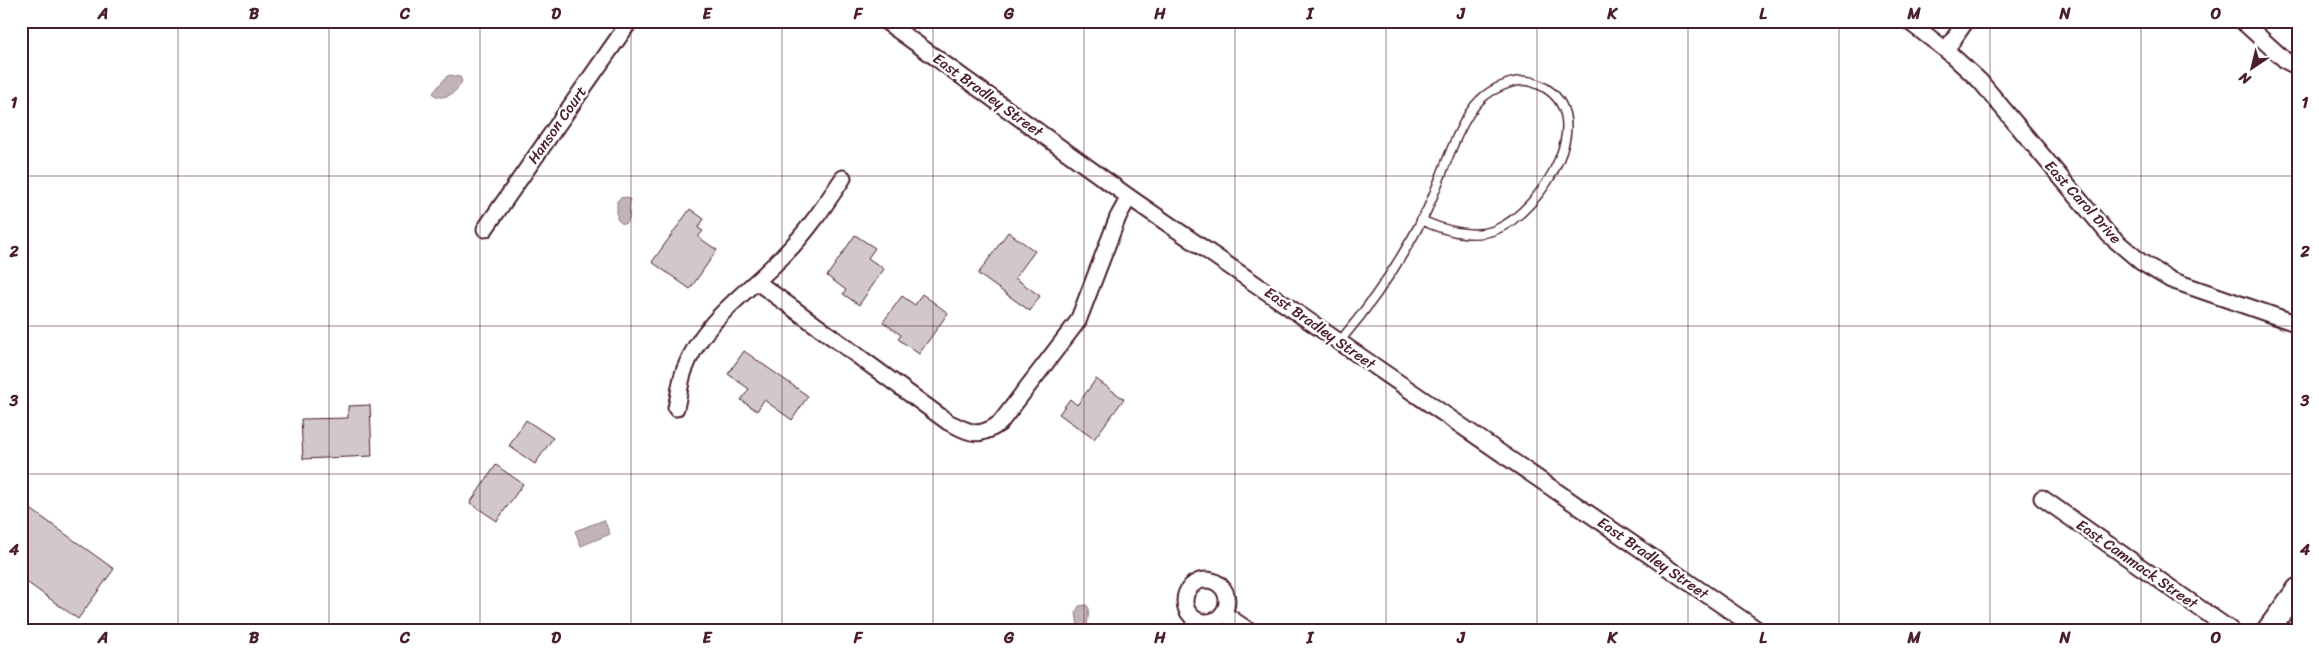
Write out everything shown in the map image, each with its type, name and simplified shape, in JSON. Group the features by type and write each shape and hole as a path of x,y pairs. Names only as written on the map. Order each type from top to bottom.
{"street":[{"name":"Hanson Court","path":"484,229 630,21"},
{"name":"East Bradley Street","path":"885,21 1130,197 1758,630"},
{"name":"East Carol Drive","path":"1908,21 1946,50 1980,81 2110,235 2141,262 2171,280 2298,324"},
{"path":"1946,50 1966,21"},
{"path":"2242,21 2286,61 2298,67"},
{"path":"676,408 684,371 697,345 716,318 757,282 806,232 843,178"},
{"path":"757,282 948,422 979,435 988,432 1000,423 1078,321 1118,217 1130,197"},
{"name":"East Cammack Street","path":"2042,498 2232,630"},
{"path":"2268,630 2298,589"},
{"path":"1223,613 1248,630"}],"lane":[{"path":"1340,341 1367,309 1421,220 1466,117 1480,100 1493,90 1510,83 1530,81 1542,86 1557,97 1568,128 1566,143 1553,172 1530,204 1514,218 1494,230 1474,234 1437,228 1421,220"}],"shaded area":[{"path":"450,75 460,77 462,81 460,85 448,96 436,96 433,93 446,77"},
{"path":"627,197 630,200 629,220 625,224 617,219 617,201 620,198"},
{"path":"604,520 610,534 581,546 575,531"},
{"path":"1086,605 1089,608 1087,627 1081,629 1078,627 1076,612 1079,606"}],"building":[{"path":"690,209 704,219 698,228 703,231 698,237 717,250 690,289 652,262"},
{"path":"1008,232 1035,251 1015,278 1040,296 1030,311 978,274"},
{"path":"855,235 875,248 868,258 884,269 859,305 843,294 846,290 827,276"},
{"path":"922,294 948,313 919,354 898,339 901,335 883,322 902,296 915,305"},
{"path":"744,351 808,396 792,420 764,400 757,411 741,400 749,389 728,374"},
{"path":"1096,379 1124,399 1094,439 1059,414 1070,399 1077,405"},
{"path":"370,405 372,456 303,459 301,419 348,418 348,406"},
{"path":"526,420 553,438 535,464 509,446"},
{"path":"496,465 523,484 497,521 470,503"},
{"path":"32,510 114,569 78,619 21,578 21,525"}]}
